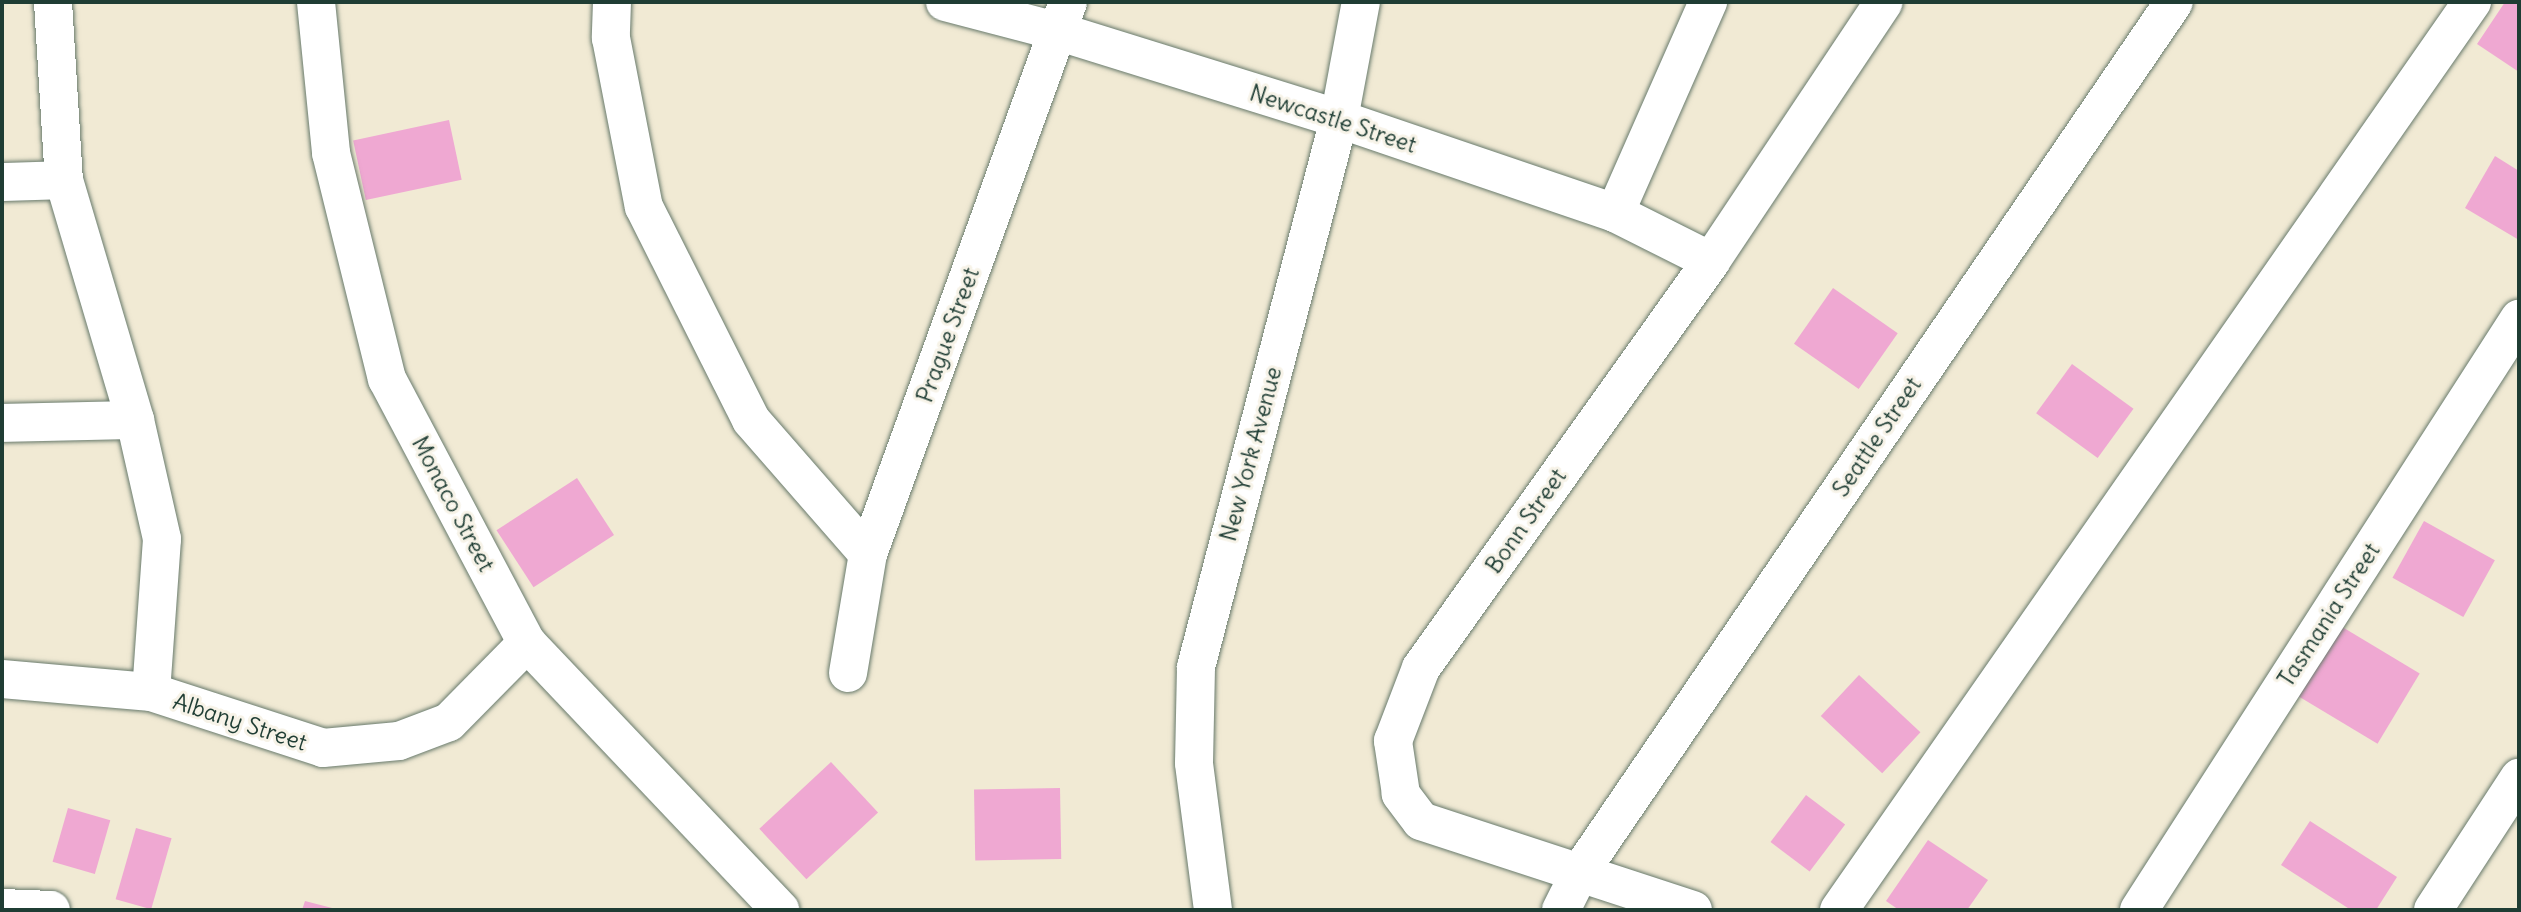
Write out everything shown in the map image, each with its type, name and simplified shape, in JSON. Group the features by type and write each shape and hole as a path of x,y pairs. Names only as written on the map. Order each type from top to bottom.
{"street":[{"path":"52,2 64,180 135,420 162,539 151,692"},
{"name":"Monaco Street","path":"316,2 331,153 387,379 527,643 780,910"},
{"path":"612,2 611,38 644,207 751,420 868,554"},
{"name":"Newcastle Street","path":"945,2 1064,17 1339,119 1615,213 1711,261"},
{"name":"New York Avenue","path":"1213,910 1194,764 1196,667 1339,119 1361,2"},
{"path":"1615,213 1708,2"},
{"name":"Bonn Street","path":"1693,910 1421,821 1401,794 1393,741 1421,668 1711,261 1884,2"},
{"name":"Seattle Street","path":"1561,910 1580,873 2174,2"},
{"path":"1839,910 2472,2"},
{"name":"Prague Street","path":"848,673 868,554 1064,17"},
{"path":"2,182 64,180"},
{"name":"Tasmania Street","path":"2139,910 2519,319"},
{"path":"2,423 135,420"},
{"name":"Albany Street","path":"2,680 151,692 323,748 399,741 449,722 527,643"},
{"path":"2433,910 2519,778"},
{"path":"2,908 51,910"}],"building":[{"path":"2505,2 2519,2 2519,72 2477,44"},
{"path":"449,120 462,180 366,200 353,140"},
{"path":"2495,156 2519,171 2519,240 2465,208"},
{"path":"1833,288 1898,333 1859,389 1794,344"},
{"path":"2072,364 2133,409 2098,458 2036,413"},
{"path":"577,478 614,535 534,587 496,530"},
{"path":"2424,521 2495,560 2463,617 2392,578"},
{"path":"2334,622 2420,674 2377,744 2292,692"},
{"path":"1859,675 1920,732 1882,773 1821,716"},
{"path":"831,762 878,812 806,879 759,829"},
{"path":"1060,788 1061,859 975,860 974,790"},
{"path":"1806,795 1845,824 1810,872 1770,842"},
{"path":"68,808 110,820 95,874 53,862"},
{"path":"2310,821 2397,877 2376,910 2351,910 2281,865"},
{"path":"136,828 172,838 151,909 116,899"},
{"path":"1928,840 1988,880 1967,910 1899,910 1886,901"},
{"path":"305,901 336,909 336,910 302,910"}]}
